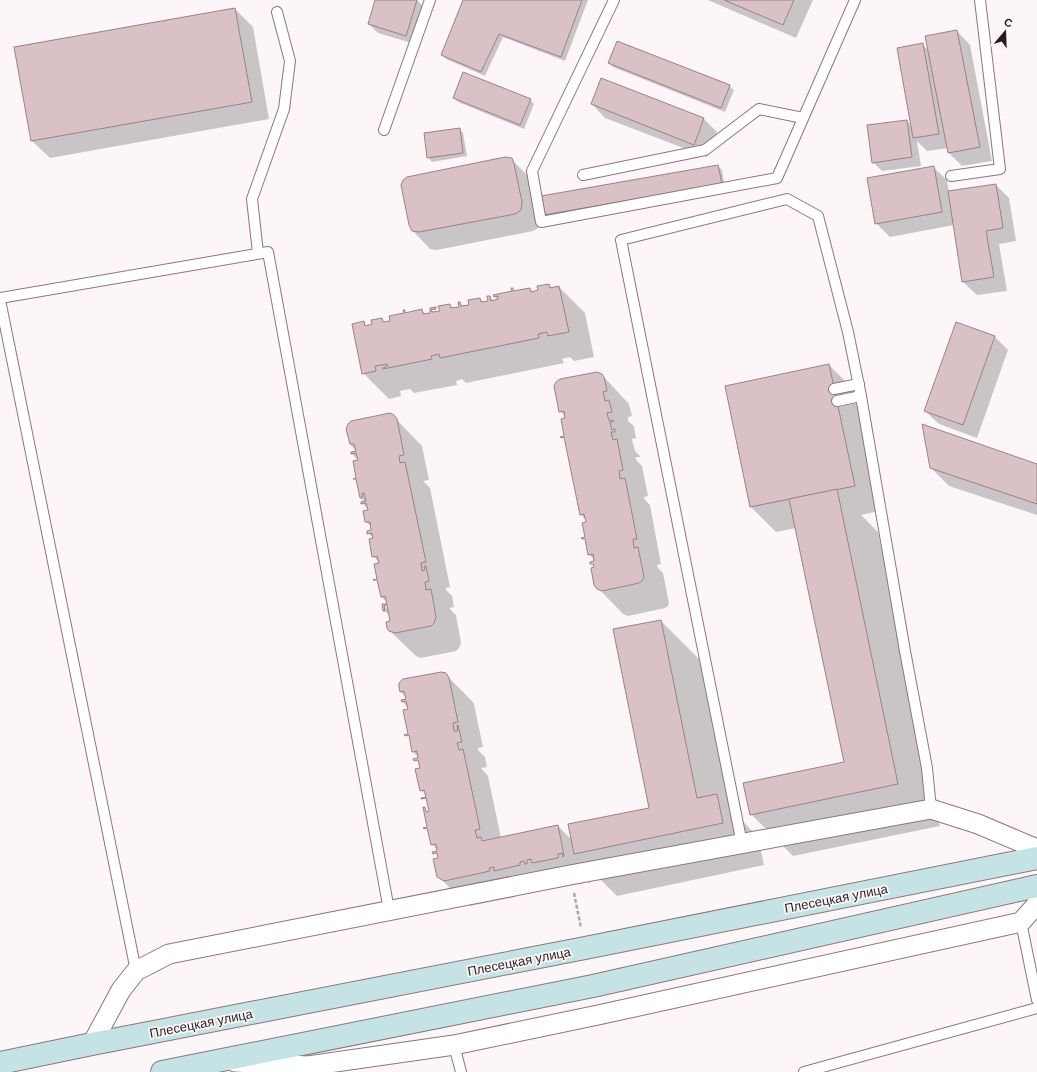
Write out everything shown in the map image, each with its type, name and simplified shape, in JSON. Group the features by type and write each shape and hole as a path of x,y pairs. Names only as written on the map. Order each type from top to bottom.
{"main road":[{"name":"Плесецкая улица","path":"0,1063 593,947 1037,858"},
{"path":"162,1072 592,986 1037,886"}],"street":[{"path":"92,1044 121,990 136,971 169,954 570,875 931,810 978,824 1037,849"},
{"path":"216,1061 308,1066 454,1045 614,1012 1021,922 1037,904"}],"lane":[{"path":"384,130 430,0"},
{"path":"614,0 532,171 540,222 777,178 855,0"},
{"path":"951,176 1000,170 980,0"},
{"path":"258,253 252,199 284,109 290,61 277,12"},
{"path":"583,175 705,150 759,109 803,118"},
{"path":"742,844 621,240 787,199 818,216 848,332 859,384 926,768 931,810"},
{"path":"136,971 0,299 268,252 389,910"},
{"path":"834,389 859,384"},
{"path":"837,401 861,396"},
{"path":"1021,922 1037,1000"},
{"path":"804,1072 1037,1008"},
{"path":"454,1045 461,1072"}],"building":[{"path":"375,0 417,0 406,36 368,24"},
{"path":"463,0 582,0 561,57 499,34 481,72 441,55"},
{"path":"724,0 794,0 783,25"},
{"path":"235,8 252,102 31,141 14,47"},
{"path":"957,30 980,147 948,153 925,36"},
{"path":"617,41 730,85 721,108 608,63"},
{"path":"923,43 939,134 913,138 897,48"},
{"path":"463,72 531,99 520,125 453,98"},
{"path":"601,78 704,118 694,145 591,104"},
{"path":"907,120 912,157 872,163 867,125"},
{"path":"460,128 463,153 427,158 424,133"},
{"path":"505,157 512,158 514,164 522,202 521,210 515,214 419,232 412,231 409,225 401,185 403,180 407,177"},
{"path":"718,165 722,184 544,215 541,196"},
{"path":"934,166 942,212 875,224 867,178"},
{"path":"996,184 1003,228 986,231 994,277 962,282 948,191"},
{"path":"549,284 550,288 559,286 569,332 548,336 547,332 538,334 539,338 440,358 439,354 431,356 432,359 383,369 388,366 387,364 375,366 376,371 362,374 352,324 364,321 365,326 372,324 371,320 382,318 383,322 390,321 389,316 404,313 403,310 405,310 405,313 422,309 423,314 430,313 430,308 436,307 436,309 431,310 432,312 440,311 438,306 450,304 451,308 459,307 458,302 460,302 461,306 469,305 468,300 480,298 481,302 488,301 487,296 490,296 491,301 498,299 498,296 494,297 493,295 512,291 511,288 513,288 513,291 530,288 531,292 538,290 537,286"},
{"path":"956,322 995,336 963,425 924,411"},
{"path":"829,364 855,486 750,507 725,386"},
{"path":"597,372 602,374 604,377 607,391 603,392 605,401 609,400 612,412 607,413 609,421 613,420 613,422 610,422 612,430 615,429 615,432 611,432 613,440 617,439 623,470 619,471 620,479 625,478 637,539 633,539 634,548 638,547 644,577 639,583 602,591 597,589 594,585 591,568 594,567 593,564 590,564 590,562 594,561 593,554 588,555 585,539 581,538 585,537 582,523 586,522 584,514 580,515 564,437 560,437 564,436 561,419 565,418 564,411 559,412 554,386 560,379"},
{"path":"390,413 397,419 404,455 399,456 400,463 405,462 426,562 421,563 422,571 425,570 424,566 426,566 429,581 425,582 426,590 431,589 436,617 431,626 395,633 389,631 387,628 386,622 390,621 387,605 384,606 385,611 383,611 382,604 387,604 385,596 381,597 377,580 373,580 377,579 374,564 379,563 377,556 372,557 369,539 373,538 372,533 367,534 367,531 371,530 370,522 365,522 363,511 368,510 366,503 361,504 361,502 366,501 364,493 362,494 362,498 360,498 356,479 353,479 356,478 353,461 358,460 356,453 351,454 351,452 356,451 354,444 350,444 346,429 351,421"},
{"path":"922,424 1037,464 1037,504 930,468"},
{"path":"837,489 898,784 750,815 743,783 844,762 789,499"},
{"path":"661,620 697,798 717,794 723,823 574,854 568,824 649,808 613,629"},
{"path":"441,672 446,673 449,678 458,722 453,723 454,731 458,731 458,725 462,742 457,743 459,750 463,749 480,829 475,830 477,838 481,837 482,841 558,825 563,857 562,853 558,854 558,858 532,863 531,859 527,860 527,864 525,864 524,861 520,862 520,865 494,871 494,867 489,868 490,871 444,881 437,877 433,859 438,858 437,853 433,854 432,852 437,851 436,844 431,845 427,828 423,828 427,827 423,807 425,807 426,812 429,811 426,798 421,799 426,797 424,790 420,791 415,769 420,768 418,760 414,761 413,759 418,758 417,751 412,752 409,735 404,735 408,734 403,710 408,709 406,701 402,702 401,700 406,699 404,691 400,692 399,683 403,679"}]}
